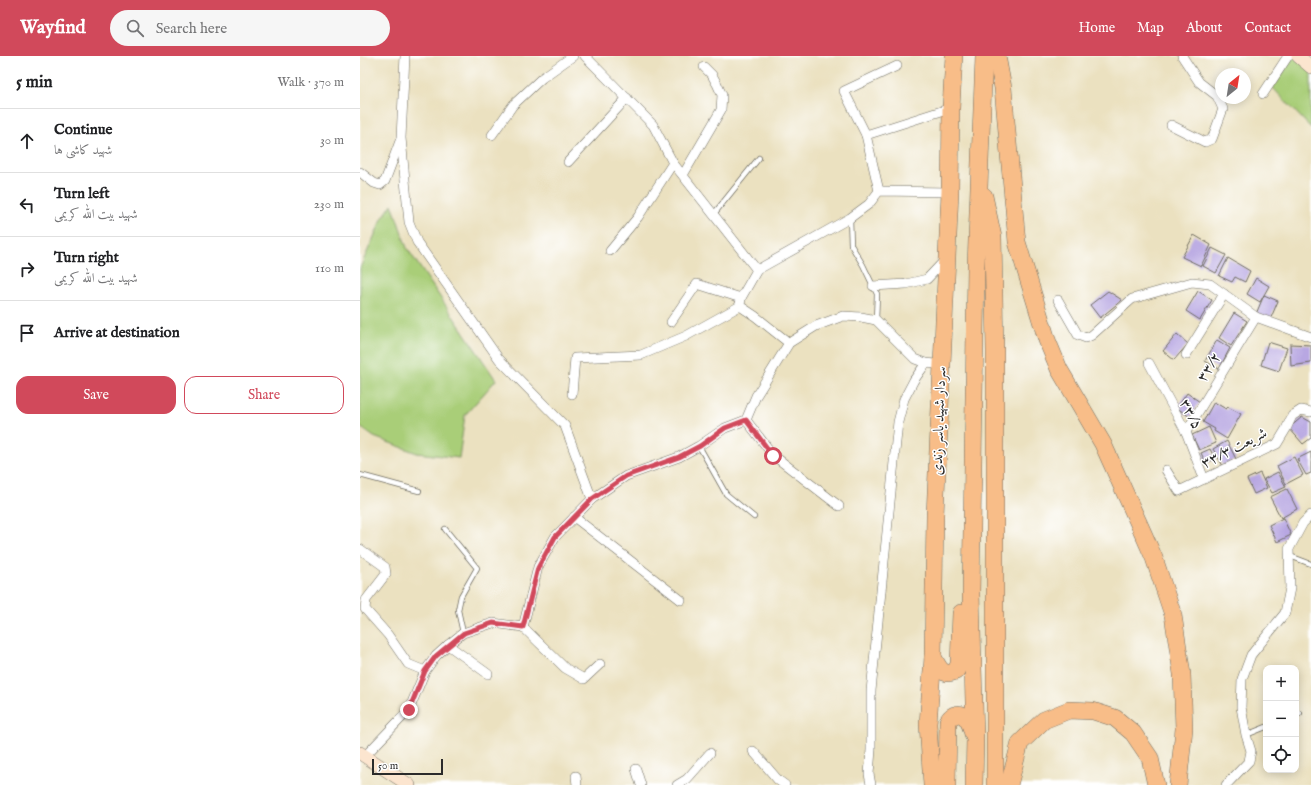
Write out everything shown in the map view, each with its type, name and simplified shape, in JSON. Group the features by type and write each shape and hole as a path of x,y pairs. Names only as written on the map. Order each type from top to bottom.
{"highway":[{"name":"سردار شهید یاسر زندی","path":"932,785 928,724 933,657 935,515 934,365 946,259 950,192 951,108 954,56"},
{"path":"974,785 975,738 971,594 976,266 984,56"},
{"path":"997,56 1003,88 1016,242 1047,340 1059,369 1102,444 1144,533 1173,615 1182,674 1184,730 1178,785"},
{"path":"979,173 993,237 995,352 995,785"},
{"path":"933,657 945,673 950,674 956,671 959,664 961,608 971,594"},
{"path":"1009,785 1020,743 1044,720 1069,710 1093,711 1115,718 1134,733 1150,758 1156,785"},
{"path":"947,785 948,721 954,715 959,714 968,719 975,738"},
{"path":"919,785 928,724"}],"street":[{"path":"405,56 401,138 409,222 417,242 499,359 565,426 592,499"},
{"path":"492,135 514,105 542,78 573,56"},
{"path":"585,56 653,125 673,163 756,270"},
{"path":"1170,125 1205,142 1212,139 1223,109 1217,96 1199,82 1182,56"},
{"path":"1264,94 1288,56"},
{"path":"1298,56 1311,67"},
{"path":"879,192 866,135 844,91 897,66"},
{"path":"682,175 721,110 722,96 712,75 704,67"},
{"path":"568,162 627,98"},
{"path":"866,135 951,108"},
{"path":"360,172 374,183 380,185 386,181 401,138"},
{"path":"610,251 638,217 673,163"},
{"path":"879,192 950,192"},
{"path":"572,394 575,358 641,355 686,336 741,302 756,270 850,218 869,204 879,192"},
{"path":"873,286 906,284 927,279 946,259"},
{"path":"1058,300 1078,335 1086,338 1092,336 1132,299 1192,282 1210,284 1256,317 1311,337"},
{"path":"672,322 697,284 741,302 755,316 789,343"},
{"path":"1186,354 1224,294"},
{"path":"523,627 538,568 555,537 592,499 626,476 679,457 700,446 725,428 746,420 756,396 789,343 816,326 843,316 861,317 876,320 915,359 934,365"},
{"name":"۳۳/۲","path":"1186,432 1256,317"},
{"name":"۳۳/۵","path":"1149,363 1186,432 1204,479"},
{"path":"871,785 869,774 871,750 871,691 898,422 904,398 914,380 934,365"},
{"name":"شریعت ۳۳/۳","path":"1166,470 1179,491 1276,444 1286,430 1292,416 1301,410 1311,412"},
{"path":"746,420 773,456 839,506"},
{"path":"1226,785 1249,761 1251,751 1246,735 1241,707 1242,679 1251,655 1285,613 1290,588 1289,549 1303,523 1311,515"},
{"path":"574,517 681,600"},
{"path":"360,549 385,567 386,574 366,600 365,609 388,635 408,664 425,671"},
{"path":"409,785 362,755 409,710 425,671 436,656 464,633 493,623 523,627 565,668 584,679 600,664"},
{"path":"448,645 488,674"},
{"path":"753,751 784,785"},
{"path":"677,785 687,779 710,753"},
{"path":"636,769 641,785"}],"lane":[{"path":"713,215 759,158"},
{"path":"850,218 850,245 863,265 877,294 876,320"},
{"path":"700,446 726,494 754,518"},
{"path":"360,475 419,491"},
{"path":"445,529 477,568 461,596 458,610 464,633"},
{"path":"1288,555 1311,564"},
{"path":"1246,735 1263,728"}],"green space":[{"path":"1294,56 1311,71 1311,128 1273,88"},
{"path":"392,204 407,248 496,380 465,415 459,458 417,453 374,437 360,427 360,268 382,219"}],"building":[{"path":"1194,235 1211,245 1201,266 1182,257"},
{"path":"1212,248 1226,255 1216,273 1203,266"},
{"path":"1228,258 1250,271 1245,282 1235,277 1232,282 1219,276"},
{"path":"1256,278 1269,286 1260,302 1247,294"},
{"path":"1108,291 1122,300 1100,318 1090,305"},
{"path":"1198,291 1212,300 1200,320 1186,311"},
{"path":"1264,295 1278,301 1270,320 1256,314"},
{"path":"1234,313 1247,321 1231,346 1219,338"},
{"path":"1177,334 1188,344 1174,360 1163,351"},
{"path":"1217,340 1230,348 1219,369 1205,361"},
{"path":"1268,342 1287,348 1279,371 1261,365"},
{"path":"1290,344 1311,345 1311,363 1291,366"},
{"path":"1187,393 1200,402 1190,417 1177,408"},
{"path":"1214,402 1226,409 1228,407 1241,414 1227,439 1214,431 1215,429 1203,422"},
{"path":"1302,417 1311,422 1311,438 1303,444 1289,428"},
{"path":"1209,427 1216,443 1199,450 1192,435"},
{"path":"1227,441 1236,459 1223,466 1213,449"},
{"path":"1210,449 1215,459 1206,463 1201,453"},
{"path":"1311,452 1311,473 1306,475 1297,459"},
{"path":"1294,457 1303,475 1286,484 1277,466"},
{"path":"1278,472 1286,487 1272,493 1264,479"},
{"path":"1260,473 1267,488 1254,494 1247,479"},
{"path":"1287,489 1297,509 1281,518 1270,497"},
{"path":"1283,518 1291,535 1277,542 1269,525"}],"route":[{"path":"409,710 425,671 436,656 464,633 493,623 523,627 538,568 555,537 592,499 626,476 679,457 700,446 725,428 746,420 773,456"}]}
